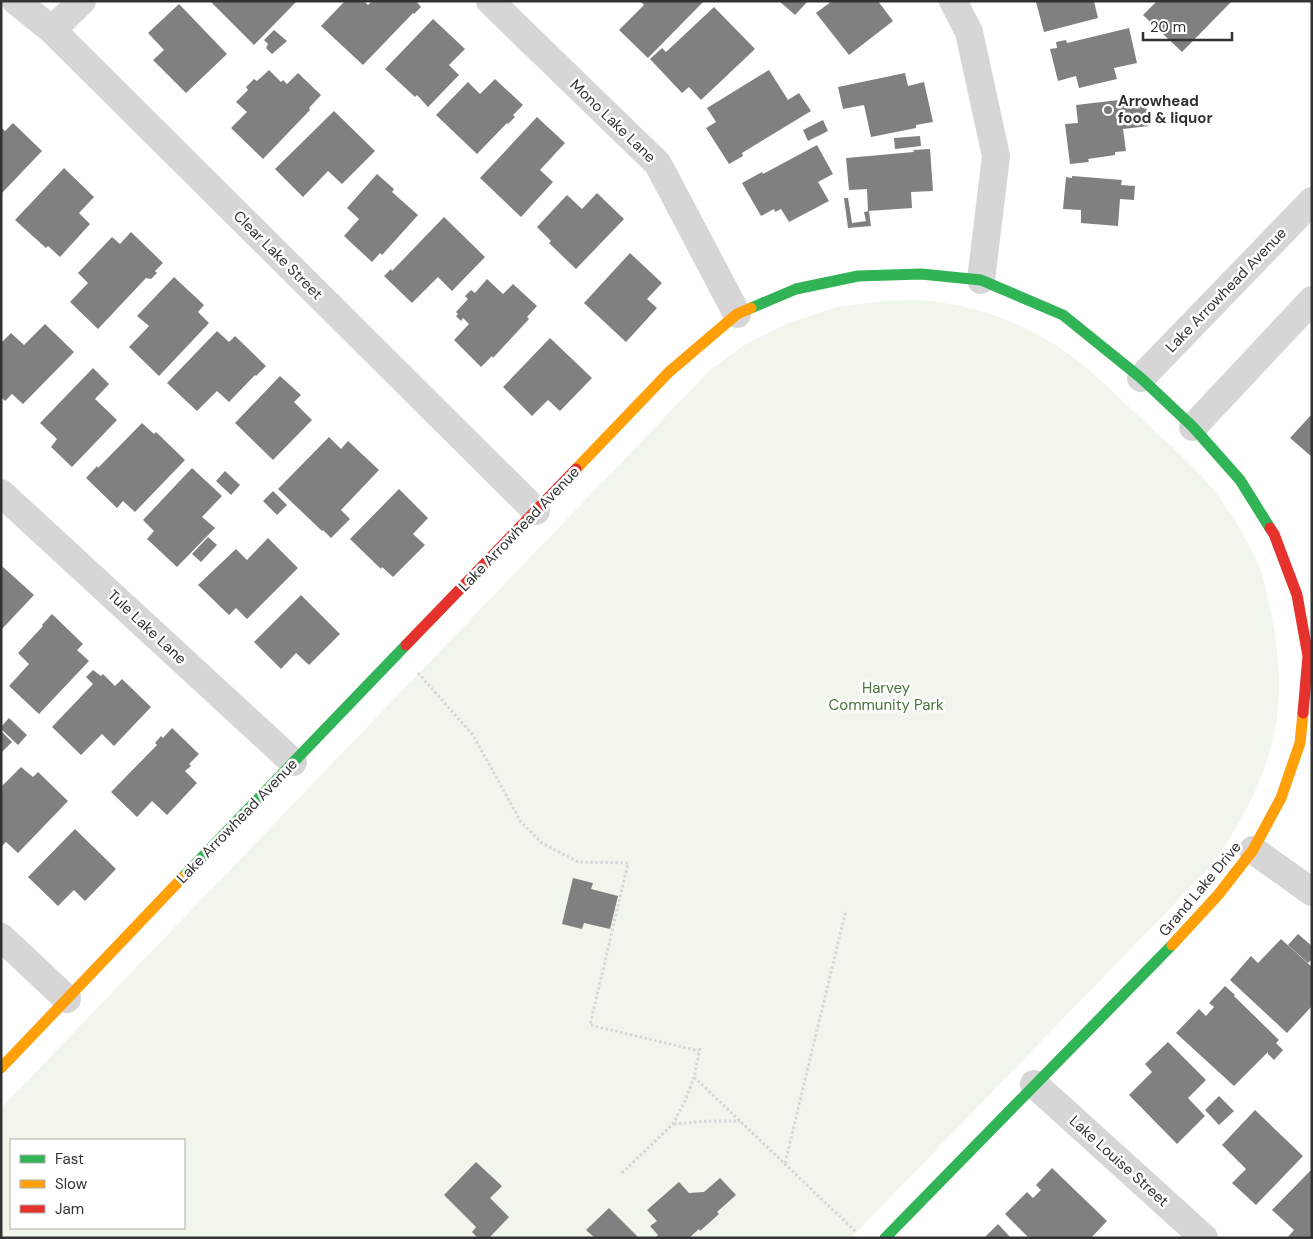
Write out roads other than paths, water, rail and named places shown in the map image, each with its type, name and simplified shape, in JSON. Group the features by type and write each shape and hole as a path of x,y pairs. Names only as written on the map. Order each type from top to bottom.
{"street":[{"name":"Clear Lake Street","path":"16,1 52,30 536,511"},
{"path":"52,30 82,1"},
{"name":"Mono Lake Lane","path":"490,1 658,164 738,314"},
{"path":"952,1 968,32 996,156 981,280"},
{"name":"Lake Arrowhead Avenue","path":"1141,378 1312,201"},
{"name":"Lake Arrowhead Avenue","path":"1,1068 669,372 738,314 796,289 858,276 921,274 981,280 1063,315 1141,378 1193,427"},
{"path":"1193,427 1312,300"},
{"name":"Grand Lake Drive","path":"885,1238 1179,938 1218,895 1254,850 1281,798 1300,743 1310,656 1297,595 1274,534 1240,480 1193,427"},
{"name":"Tule Lake Lane","path":"1,493 293,762"},
{"path":"1254,850 1312,892"},
{"path":"1,936 67,999"},
{"name":"Lake Louise Street","path":"1034,1084 1204,1238"}],"place":[{"name":"Arrowhead food & liquor","path":"1108,110"}],"park label":[{"name":"Harvey Community Park","path":"886,696"}]}
